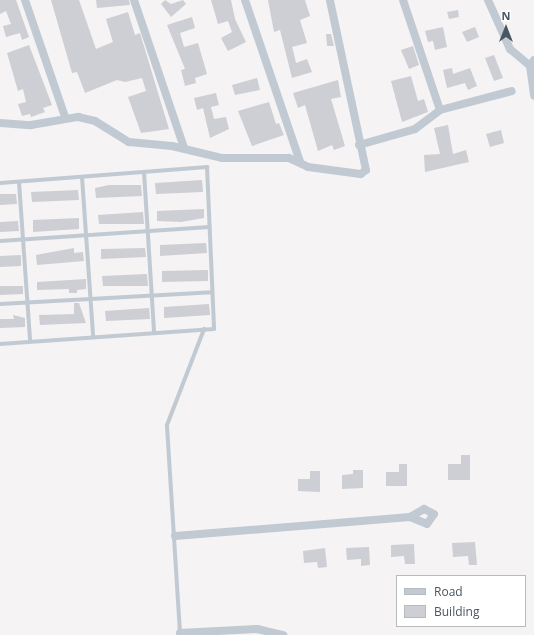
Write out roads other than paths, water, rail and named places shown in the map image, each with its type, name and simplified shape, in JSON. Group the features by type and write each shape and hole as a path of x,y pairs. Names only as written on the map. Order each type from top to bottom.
{"street":[{"path":"25,0 65,118"},
{"path":"134,0 184,148"},
{"path":"246,0 300,162"},
{"path":"0,123 31,125 65,118 95,121 129,142 184,148 222,158 274,157 361,174 366,170 359,145 330,0"},
{"path":"403,0 440,110"},
{"path":"488,0 510,49 532,63 534,96"},
{"path":"359,145 414,129 440,110 512,91"},
{"path":"175,536 410,517"},
{"path":"180,634 257,629 283,635"}],"lane":[{"path":"0,183 207,167 214,329 93,336 0,344"},
{"path":"144,172 154,332"},
{"path":"82,177 93,336"},
{"path":"19,182 30,341"},
{"path":"0,241 148,234 210,227"},
{"path":"0,304 212,292"},
{"path":"180,634 167,425 204,329"}]}
